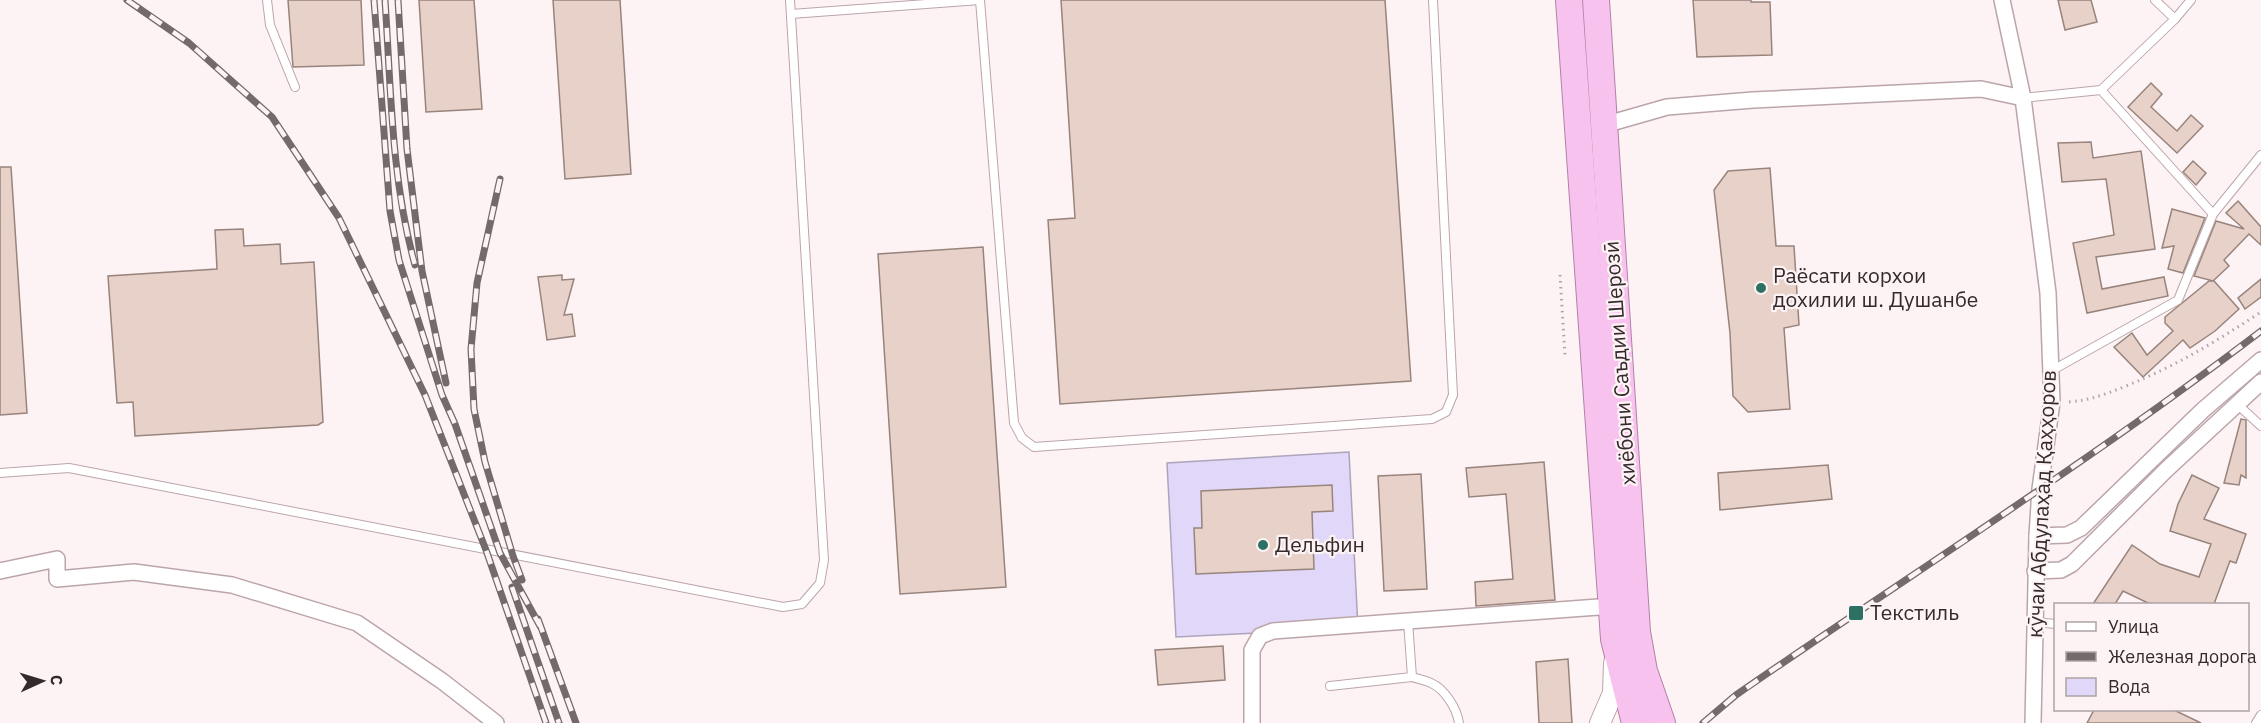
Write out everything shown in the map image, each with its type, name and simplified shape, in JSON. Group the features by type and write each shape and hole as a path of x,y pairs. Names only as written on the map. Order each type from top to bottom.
{"highway":[{"name":"хиёбони Саъдии Шерозӣ","path":"1569,0 1614,639 1635,723"},
{"name":"хиёбони Саъдии Шерозӣ","path":"1596,0 1637,632 1647,680 1662,723"}],"street":[{"name":"кӯчаи Абдулаҳад Қаҳҳоров","path":"2002,0 2023,98 2048,293 2052,402 2040,489 2037,536 2032,723"},
{"path":"1604,125 1667,107 1753,100 1981,89 2023,98"},
{"path":"2037,536 2067,536 2081,528 2203,410 2261,360"},
{"path":"2035,571 2061,570 2072,564 2166,470 2261,382"},
{"path":"0,571 57,560 57,579 134,572 232,585 255,592 357,624 442,681 496,723"},
{"path":"1252,723 1252,650 1260,636 1273,631 1612,606"},
{"path":"1600,723 1613,693 1614,639"}],"lane":[{"path":"267,0 270,25 295,87"},
{"path":"0,473 69,468 783,607 802,604 820,583 824,560 790,0"},
{"path":"791,14 980,0 1014,423 1022,438 1034,447 1432,419 1446,412 1453,395 1432,0"},
{"path":"2155,0 2175,19"},
{"path":"2023,98 2101,90 2175,19 2191,0"},
{"path":"2101,90 2213,214"},
{"path":"2051,372 2178,300 2213,214 2261,155"},
{"path":"2236,404 2261,426"},
{"path":"1408,621 1412,677"},
{"path":"2034,622 2054,624"},
{"path":"1330,686 1412,677 1433,683 1448,698 1459,723"},
{"path":"2256,723 2261,715"}],"path":[{"path":"1560,275 1564,355"},
{"path":"2052,402 2088,401 2161,372 2200,352 2261,312"}],"water":[{"name":"Дельфин","path":"1349,452 1358,628 1176,637 1167,463"}],"building":[{"path":"288,0 361,0 364,65 293,67"},
{"path":"419,0 474,0 482,109 426,112"},
{"path":"553,0 620,0 631,174 565,179"},
{"path":"1061,0 1385,0 1411,381 1060,404 1048,220 1075,218"},
{"path":"1693,0 1770,2 1772,55 1697,57"},
{"path":"2058,0 2091,0 2097,22 2065,30"},
{"path":"2151,83 2162,94 2151,107 2177,131 2191,115 2203,126 2177,153 2128,107"},
{"path":"2091,142 2093,158 2141,151 2155,249 2096,257 2102,289 2164,277 2168,296 2087,313 2073,243 2114,235 2106,179 2062,182 2058,143"},
{"path":"2193,161 2206,173 2196,185 2183,172"},
{"path":"0,167 11,167 27,413 0,415"},
{"name":"Раёсати корхои дохилии ш. Душанбе","path":"1770,168 1776,246 1794,246 1799,325 1784,328 1790,409 1748,412 1733,396 1730,333 1714,190 1728,171"},
{"path":"2238,201 2261,227 2261,245 2249,234 2224,260 2229,266 2213,281 2194,276 2216,221 2244,229 2226,213"},
{"path":"2172,209 2205,218 2183,273 2168,269 2174,246 2162,248"},
{"path":"243,229 244,246 280,244 281,264 314,262 323,422 318,425 135,436 133,402 117,403 108,276 217,269 215,230"},
{"path":"983,247 1006,587 900,594 878,254"},
{"path":"562,275 562,280 574,279 564,315 572,314 575,336 547,340 538,277"},
{"path":"2261,279 2261,297 2245,309 2238,298"},
{"path":"2209,281 2214,281 2239,309 2215,331 2190,348 2183,340 2143,377 2114,347 2132,333 2147,355 2173,331 2165,323 2165,317"},
{"path":"2241,419 2246,420 2246,478 2241,475 2239,485 2224,483"},
{"path":"1544,462 1555,600 1476,606 1475,582 1513,579 1506,494 1469,497 1466,468"},
{"path":"1828,465 1832,499 1720,510 1718,473"},
{"path":"1421,474 1427,589 1384,591 1378,476"},
{"path":"2192,475 2219,488 2204,519 2246,534 2236,563 2230,561 2214,603 2148,603 2123,591 2116,603 2094,603 2132,545 2160,564 2199,577 2211,544 2170,531 2178,504"},
{"path":"1332,485 1333,511 1312,512 1314,569 1196,574 1194,528 1202,528 1201,491"},
{"path":"1223,646 1225,680 1158,685 1155,650"},
{"path":"1568,659 1572,723 1539,723 1536,662"},
{"path":"2093,711 2176,711 2201,723 2087,723"}],"railway":[{"path":"127,0 189,43 272,117 339,218 425,395 486,550 546,723"},
{"path":"374,0 390,211 399,260 442,395 455,424 500,553 540,626"},
{"path":"385,0 397,167 407,233 415,265"},
{"path":"398,0 407,149 422,271 446,383"},
{"path":"500,179 477,283 471,349 474,409 485,462 522,580"},
{"path":"1703,723 1736,695 2067,471 2261,331"},
{"path":"512,587 559,723"},
{"path":"538,619 576,723"}],"place":[{"name":"Раёсати корхои дохилии ш. Душанбе","path":"1761,288"},
{"name":"Дельфин","path":"1263,545"},
{"name":"Текстиль","path":"1856,613"}]}
